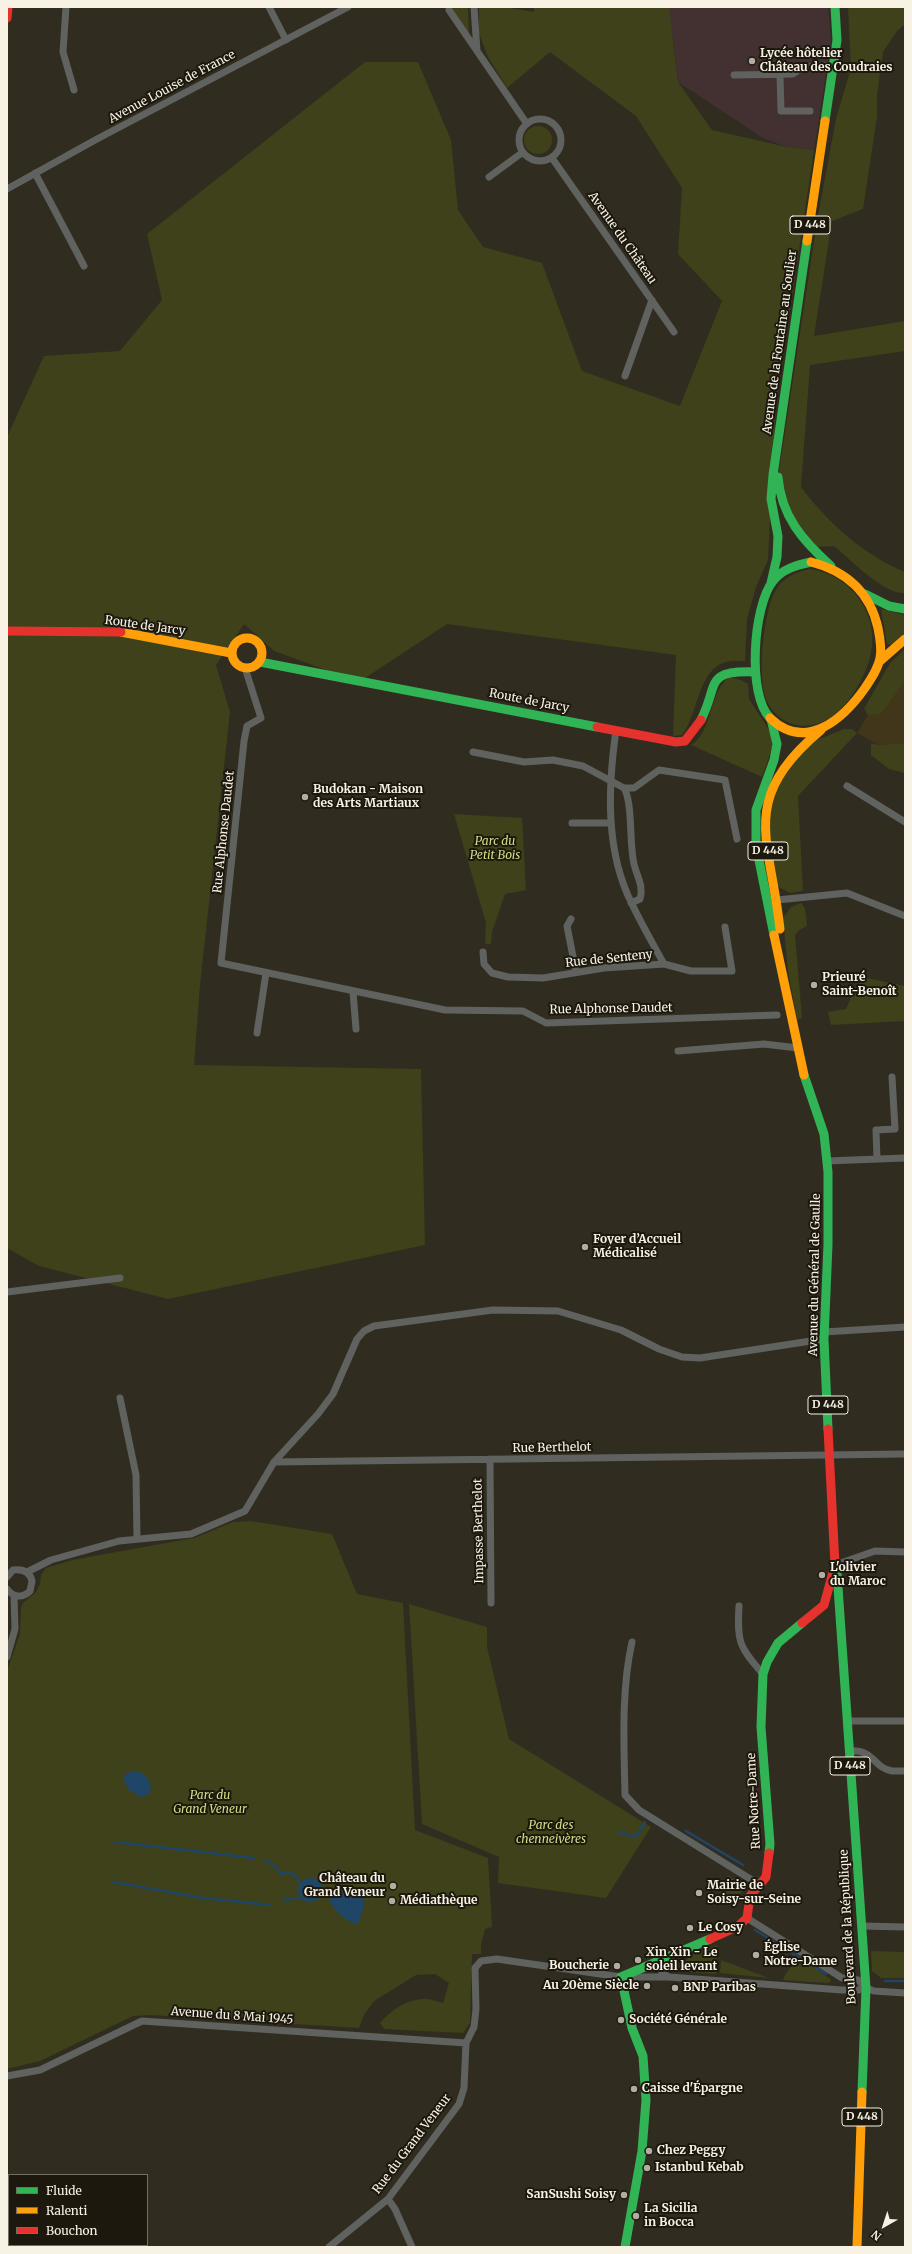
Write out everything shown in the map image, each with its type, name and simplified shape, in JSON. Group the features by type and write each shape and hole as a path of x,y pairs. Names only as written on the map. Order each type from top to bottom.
{"main road":[{"path":"7,18 8,7"},
{"name":"Avenue de la Fontaine au Soulier","path":"770,719 760,705 754,681 764,598 771,583 777,557 778,536 771,499 837,40 835,7"},
{"name":"Avenue de la Fontaine au Soulier","path":"778,442 778,482 784,510 795,531 834,568"},
{"path":"771,583 779,575 798,565 811,562 834,568 852,580 865,594 871,606 878,630 880,661"},
{"path":"865,594 889,606 905,609"},
{"name":"Route de Jarcy","path":"7,631 116,632 222,650 231,653"},
{"path":"242,638 253,638 261,647 263,652 260,662 251,668 245,668 236,663 231,653 237,640 242,638"},
{"path":"770,719 792,731 822,730 831,726 848,710 880,661 905,638"},
{"name":"Route de Jarcy","path":"260,662 669,741 685,741 698,726 709,695 718,679 724,674 732,672 755,672"},
{"name":"D 448","path":"770,719 777,744 774,760 756,810 756,845 788,992"},
{"name":"D 448","path":"788,992 777,900 766,840 764,815 771,789 785,765 801,747 822,730"},
{"name":"Avenue du Général de Gaulle","path":"788,992 801,1066 824,1134 827,1161 828,1245 824,1335 835,1564"},
{"path":"835,1564 824,1605 839,1606"},
{"name":"Boulevard de la République","path":"835,1564 838,1576 866,1988 858,2247"},
{"name":"Rue Notre-Dame","path":"747,1918 750,1896 766,1877 770,1844 761,1727 763,1674 767,1662 778,1643 824,1605"},
{"path":"625,2247 643,2135 646,2097 643,2057 632,2029 622,1991 621,1977 737,1927 747,1918"}],"street":[{"path":"66,7 63,52 74,90"},
{"path":"269,7 286,40"},
{"name":"Avenue Louise de France","path":"7,189 348,7"},
{"path":"474,7 477,51"},
{"path":"449,10 527,124"},
{"path":"734,75 793,74 803,67 833,65"},
{"path":"780,75 781,111 810,111"},
{"path":"544,119 552,122 558,128 561,136 561,144 558,152 552,158 536,161 523,152 519,140 520,134 527,124 535,120 544,119"},
{"path":"489,177 523,152"},
{"name":"Avenue du Château","path":"552,158 674,332"},
{"path":"35,173 84,266"},
{"path":"625,376 652,300"},
{"name":"Rue Alphonse Daudet","path":"245,668 261,718 247,726 244,741 221,963 266,974 445,1010 523,1011 546,1023 777,1015"},
{"path":"616,730 610,780 611,823 618,868 631,903 664,964"},
{"path":"473,752 524,762 553,760 583,766 624,788 634,788 658,770 725,780 737,839"},
{"path":"847,786 905,822"},
{"path":"624,788 628,795 630,842 634,864 643,891 640,899 631,903"},
{"path":"572,823 611,823"},
{"path":"777,900 847,893 859,896 894,913 905,916"},
{"path":"572,919 567,926 576,972"},
{"name":"Rue de Senteny","path":"483,952 484,964 492,973 508,976 543,978 604,968 664,964 691,971 732,971 725,927"},
{"path":"257,1033 266,974"},
{"path":"353,992 356,1029"},
{"path":"678,1051 764,1044 798,1048"},
{"path":"877,1159 876,1130 895,1129 892,1077"},
{"path":"827,1161 905,1158"},
{"path":"7,1292 120,1278"},
{"path":"8,1573 18,1570 27,1572 51,1560 119,1541 137,1538 191,1534 245,1511 274,1462 326,1404 337,1386 357,1339 364,1331 374,1326 493,1310 558,1311 621,1330 659,1349 682,1357 700,1358 824,1335 905,1328"},
{"path":"120,1398 136,1475 137,1538"},
{"name":"Rue Berthelot","path":"274,1462 905,1454"},
{"name":"Impasse Berthelot","path":"490,1459 491,1603"},
{"path":"835,1564 875,1552 905,1552"},
{"path":"14,1596 20,1596 30,1591 32,1581 27,1572"},
{"path":"7,1589 14,1596 15,1629 7,1657"},
{"path":"739,1606 738,1634 740,1643 748,1658 763,1674"},
{"path":"632,1642 629,1655 624,1723 625,1795 634,1806 662,1825 760,1885"},
{"path":"848,1721 905,1721"},
{"path":"849,1751 860,1750 866,1752 891,1771 905,1771"},
{"path":"747,1918 842,1978 858,1980 866,1988 874,1991 905,1993"},
{"path":"862,1926 905,1927"},
{"name":"Rue du Grand Veneur","path":"329,2247 388,2199 459,2104 464,2088 466,2043 474,2027 476,2009 475,1968 481,1961 497,1959 621,1977 669,1977 842,1990 858,1990 866,1988"},
{"path":"664,1959 661,1965 662,1972 669,1977"},
{"path":"842,1978 842,1990"},
{"name":"Avenue du 8 Mai 1945","path":"7,2076 40,2070 142,2021 466,2043"},
{"path":"388,2199 395,2209 412,2247"}],"shaded area":[{"name":"Lycée hôtelier Château des Coudraies","path":"624,7 828,7 831,41 814,150 787,147 763,138 678,82 673,37"},
{"path":"905,674 905,743 879,745 857,733 880,696"}],"green space":[{"path":"450,7 468,7 469,34"},
{"path":"479,7 504,7 534,12 534,7 669,7 678,82 712,130 787,147 814,150 776,404 768,560 756,587 747,619 745,661 726,662 717,666 704,683 692,716 682,735 673,736 676,655 447,624 359,682 274,651 244,624 216,665 230,712 200,985 194,1065 421,1069 425,1245 168,1299 39,1266 7,1248 7,437 44,356 120,351 162,300 147,234 365,62 418,62 451,140 458,210 483,247 542,263 582,371 680,406 722,301 678,254 682,188 636,116 550,52 507,88 488,57 479,33"},
{"path":"848,7 905,7 905,24 897,31 883,52 877,95 877,117 863,209 832,221 814,336 905,321 905,351 810,365 801,487 823,513 848,537 875,557 905,572 905,593 887,588 868,575 834,546 818,547 790,519 779,471 818,215 836,119 851,68"},
{"path":"538,126 548,130 552,140 548,150 538,154 528,150 524,140 528,130"},
{"path":"810,569 825,573 839,580 851,589 861,601 868,615 872,629 872,645 869,661 851,697 842,708 831,717 820,723 807,726 789,723 772,710 764,693 762,662 768,612 777,588 784,580 792,575"},
{"path":"881,609 905,615 905,633 891,645 887,644"},
{"path":"905,649 905,681 883,711 879,714 868,715 864,709 890,663"},
{"path":"729,677 741,680 748,684 749,699 771,733 773,745 762,777 691,745 704,730 717,692"},
{"path":"844,729 852,729 857,733 798,796 803,891 790,893 775,885 765,832 773,789 785,768 817,740"},
{"path":"871,743 879,745 905,743 905,773 889,769 871,755"},
{"name":"Parc du Petit Bois","path":"454,814 522,818 526,890 505,894 492,932 491,944 485,944 486,923"},
{"path":"801,903 805,908 807,926 799,930 795,935 802,1018 797,1020 788,971 783,918 791,907"},
{"path":"866,978 905,986 905,1021 831,1025 828,1012 846,1009 856,986"},
{"name":"Parc du Grand Veneur","path":"251,1521 332,1534 357,1594 403,1603 415,1830 488,1858 492,1927 485,1929 481,1945 481,1954 472,1954 470,2023 463,2033 384,2029 380,2023 395,2009 407,2002 420,1999 431,1999 443,2003 449,1983 435,1974 416,1975 374,2001 364,2015 359,2028 151,2015 133,2016 40,2061 7,2069 7,1671 20,1634 21,1608 23,1603 36,1592 40,1584 41,1575 46,1568 72,1560 194,1538 233,1522"},
{"name":"Parc des chenneivères","path":"409,1604 487,1627 487,1647 509,1739 651,1827 606,1898 498,1883 499,1857 422,1824"},
{"path":"728,1875 742,1884 743,1891 733,1902 720,1893 728,1881 726,1879"},
{"path":"717,1945 716,1974 676,1971 675,1965 687,1960 689,1956"},
{"path":"871,1951 905,1952 905,1978 881,1978 872,1971"},
{"path":"794,1953 831,1981 829,1983 783,1980 786,1973 792,1966 791,1959"},
{"path":"721,1960 769,1978 720,1973"}],"water":[{"path":"137,1771 149,1780 150,1794 141,1797 129,1790 123,1779 127,1773"},
{"path":"310,1878 319,1881 322,1890 319,1899 310,1902 301,1899 298,1890 301,1881"},
{"path":"342,1887 358,1893 364,1900 363,1910 357,1925 346,1919 334,1908 326,1892"}],"waterway":[{"path":"618,1832 636,1837 645,1822"},
{"path":"686,1831 743,1865"},
{"path":"115,1842 254,1858"},
{"path":"264,1860 274,1865 281,1874 287,1872 294,1874 299,1883"},
{"path":"113,1882 203,1898 271,1905"},
{"path":"321,1895 328,1896"},
{"path":"283,1900 300,1898"},
{"path":"755,1930 826,1974"},
{"path":"885,1981 905,1981"}],"traffic: fast":[{"path":"825,121 837,40 835,7"},
{"path":"771,583 777,557 778,536 771,499 773,475 807,241"},
{"path":"778,477 784,504 795,527 811,547 831,566"},
{"path":"770,718 763,707 758,690 756,671 755,650 761,610 766,593 773,581 781,573 790,568 811,562"},
{"path":"865,594 889,606 905,609"},
{"path":"260,662 597,727"},
{"path":"701,720 713,688 720,677 739,672 755,672"},
{"path":"771,719 777,744 774,760 756,810 756,845 774,935"},
{"path":"804,1075 824,1134 828,1172 828,1245 824,1339 828,1429"},
{"path":"837,1573 866,1988 862,2092"},
{"path":"769,1853 770,1844 761,1727 763,1674 767,1662 778,1643 802,1623"},
{"path":"625,2247 642,2151 646,2100 643,2056 632,2028 621,1977 710,1939"}],"traffic: slow":[{"path":"807,241 825,121"},
{"path":"770,718 784,728 797,732 810,732 823,727 835,720 846,710 865,688 876,670 881,655 878,628 874,615 863,594 845,577 824,566 811,562"},
{"path":"121,632 231,653"},
{"path":"247,638 258,642 262,653 258,664 247,668 236,664 232,653 236,642 247,638"},
{"path":"880,661 905,639"},
{"path":"780,929 767,844 766,821 769,799 778,778 795,755 821,730"},
{"path":"774,935 804,1075"},
{"path":"857,2247 862,2092"}],"traffic: jam":[{"path":"7,18 8,7"},
{"path":"7,631 121,632"},
{"path":"597,727 676,742 685,741 701,720"},
{"path":"802,1623 824,1605 835,1565 828,1429"},
{"path":"710,1939 737,1927 747,1918 750,1896 766,1877 769,1853"}],"place":[{"name":"Lycée hôtelier Château des Coudraies","path":"752,61"},
{"name":"Budokan - Maison des Arts Martiaux","path":"305,797"},
{"name":"Prieuré Saint-Benoît","path":"814,985"},
{"name":"Foyer d’Accueil Médicalisé","path":"585,1247"},
{"name":"L'olivier du Maroc","path":"822,1575"},
{"name":"Château du Grand Veneur","path":"393,1886"},
{"name":"Mairie de Soisy-sur-Seine","path":"699,1893"},
{"name":"Médiathèque","path":"392,1901"},
{"name":"Le Cosy","path":"690,1928"},
{"name":"Église Notre-Dame","path":"756,1955"},
{"name":"Xin Xin - Le soleil levant","path":"638,1960"},
{"name":"Boucherie","path":"617,1966"},
{"name":"Au 20ème Siècle","path":"647,1986"},
{"name":"BNP Paribas","path":"675,1988"},
{"name":"Société Générale","path":"621,2020"},
{"name":"Caisse d'Épargne","path":"634,2089"},
{"name":"Chez Peggy","path":"649,2151"},
{"name":"Istanbul Kebab","path":"647,2168"},
{"name":"SanSushi Soisy","path":"624,2195"},
{"name":"La Sicilia in Bocca","path":"636,2216"}]}
